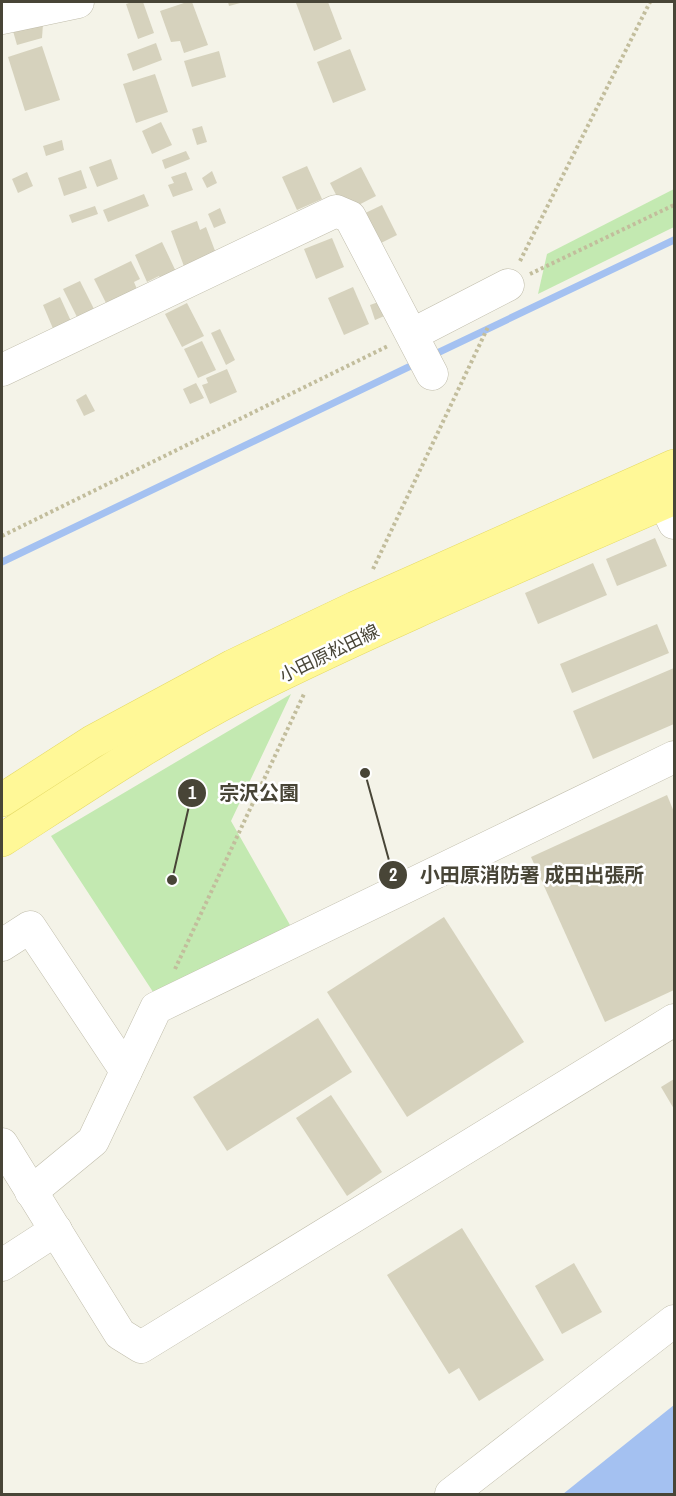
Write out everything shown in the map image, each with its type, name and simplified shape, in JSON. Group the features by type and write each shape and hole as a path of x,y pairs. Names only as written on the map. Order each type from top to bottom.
{"main road":[{"name":"小田原松田線","path":"2,800 92,742 233,666 355,608 668,493"},
{"name":"小田原松田線","path":"2,840 109,771 225,704 668,493"}],"street":[{"path":"2,18 78,2"},
{"path":"2,370 336,211 350,217 432,374"},
{"path":"413,334 508,285"},
{"path":"32,1192 93,1141 156,1008 675,757"},
{"path":"2,945 30,927 126,1071"},
{"path":"2,1144 120,1334 141,1347 675,1020"},
{"path":"2,1265 56,1230"},
{"path":"451,1494 675,1321"}],"path":[{"path":"508,285 650,2"},
{"path":"508,285 675,205"},
{"path":"355,608 491,321"},
{"path":"2,536 413,334"},
{"path":"156,1008 320,658"}],"green space":[{"path":"674,189 674,227 538,294 547,254"},
{"path":"291,694 231,821 290,925 155,995 51,836"}],"water":[{"path":"674,1405 674,1494 563,1494"}],"building":[{"path":"143,2 154,33 138,39 126,4"},
{"path":"192,2 208,45 184,53 180,41 171,42 160,11"},
{"path":"228,2 244,2 229,6"},
{"path":"328,2 342,39 314,51 296,3"},
{"path":"43,24 42,38 17,45 13,31"},
{"path":"156,43 162,60 133,71 127,54"},
{"path":"42,46 60,100 25,111 8,57"},
{"path":"350,49 366,90 333,103 317,62"},
{"path":"219,51 226,77 192,87 184,61"},
{"path":"155,74 168,112 136,123 123,84"},
{"path":"161,122 172,145 152,154 142,131"},
{"path":"202,126 207,142 197,145 192,129"},
{"path":"62,140 64,150 46,156 43,146"},
{"path":"186,151 190,159 165,169 162,160"},
{"path":"111,159 118,179 97,187 89,167"},
{"path":"307,166 322,199 297,210 282,177"},
{"path":"361,167 376,196 345,212 330,183"},
{"path":"81,170 87,188 64,196 58,178"},
{"path":"212,171 217,183 207,188 202,178"},
{"path":"27,172 33,186 18,193 12,179"},
{"path":"186,172 193,190 173,197 168,185 174,183 171,177"},
{"path":"144,194 149,206 108,222 103,210"},
{"path":"382,205 397,235 373,247 357,217"},
{"path":"95,206 98,214 72,223 69,215"},
{"path":"220,208 226,223 214,228 208,214"},
{"path":"197,221 200,230 206,227 217,256 185,269 171,231"},
{"path":"332,238 344,267 316,279 304,249"},
{"path":"162,242 179,278 163,284 159,276 147,282 135,255"},
{"path":"131,261 140,279 134,282 139,294 109,309 94,279"},
{"path":"80,281 97,315 80,323 63,289"},
{"path":"353,287 369,324 344,335 328,298"},
{"path":"60,297 75,330 57,338 43,305"},
{"path":"384,300 389,314 375,320 370,305"},
{"path":"187,303 204,336 182,347 165,314"},
{"path":"220,329 235,360 226,365 211,333"},
{"path":"202,341 216,370 198,378 184,349"},
{"path":"227,369 237,392 210,404 202,385 208,383 206,378"},
{"path":"196,383 204,398 190,404 183,389"},
{"path":"86,394 95,411 84,416 76,400"},
{"path":"655,538 667,566 617,586 606,559"},
{"path":"593,563 607,595 538,624 525,593"},
{"path":"657,624 669,653 572,693 560,664"},
{"path":"674,668 674,724 593,759 573,711"},
{"path":"667,795 674,812 674,990 605,1022 531,857"},
{"path":"444,917 524,1042 407,1117 327,992"},
{"path":"318,1018 352,1072 227,1151 193,1097"},
{"path":"674,1079 674,1109 661,1087"},
{"path":"331,1095 382,1172 347,1196 296,1118"},
{"path":"462,1228 544,1360 479,1401 459,1368 449,1374 387,1275"},
{"path":"574,1263 602,1312 562,1334 535,1286"}],"waterway":[{"path":"431,356 674,240"},
{"path":"2,562 419,362"}],"place":[{"name":"小田原消防署 成田出張所","path":"365,773"},
{"name":"宗沢公園","path":"172,880"}]}
